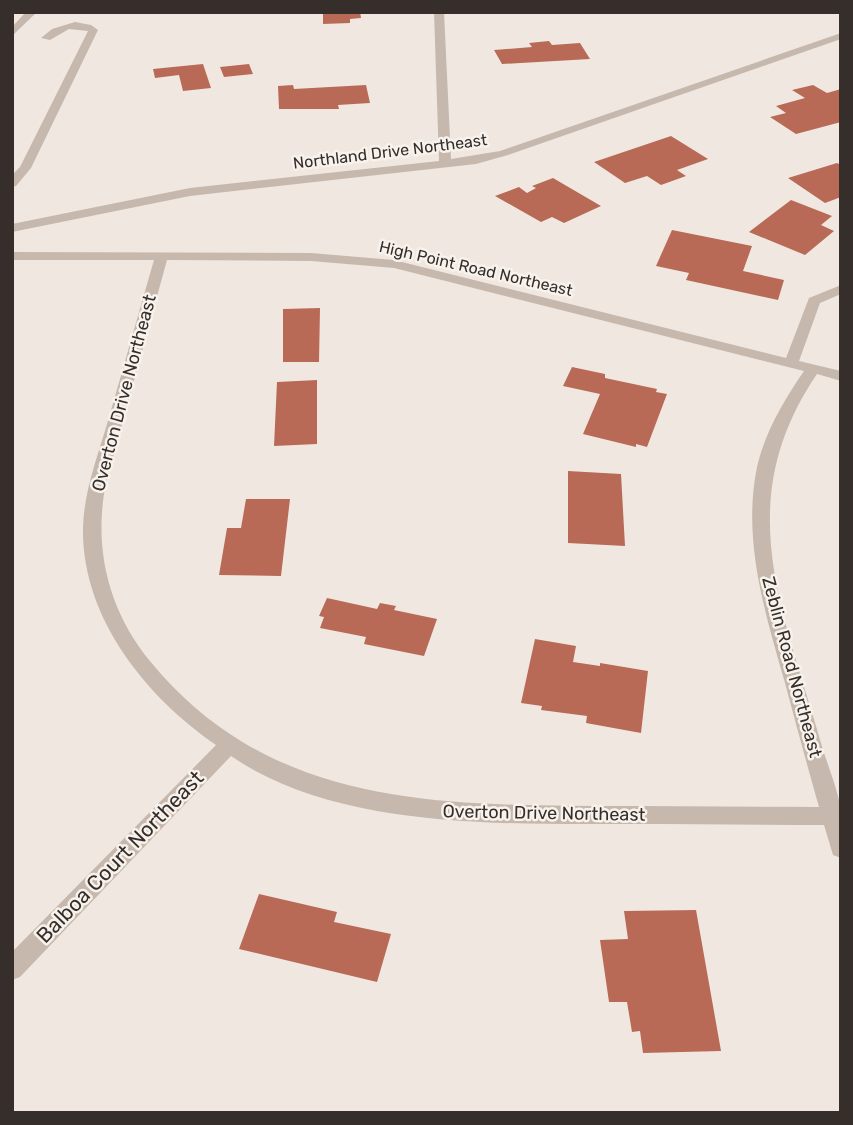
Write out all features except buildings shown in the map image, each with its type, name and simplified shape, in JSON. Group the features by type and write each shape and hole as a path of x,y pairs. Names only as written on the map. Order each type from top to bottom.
{"street":[{"path":"12,33 32,12"},
{"path":"439,12 445,164"},
{"path":"12,183 25,168 93,30 88,26 66,27 46,38"},
{"name":"Northland Drive Northeast","path":"12,228 190,192 445,164 504,153 675,96 841,36"},
{"name":"High Point Road Northeast","path":"12,256 311,257 394,264 791,364 840,372"},
{"name":"Overton Drive Northeast","path":"161,258 95,497 92,540 102,595 129,650 173,703 229,745 276,771 328,792 422,809 504,815 832,816"},
{"path":"791,364 814,301 841,289"},
{"name":"Zeblin Road Northeast","path":"813,369 789,403 774,436 763,479 760,520 770,598 841,848"},
{"name":"Balboa Court Northeast","path":"12,969 229,745"}]}
